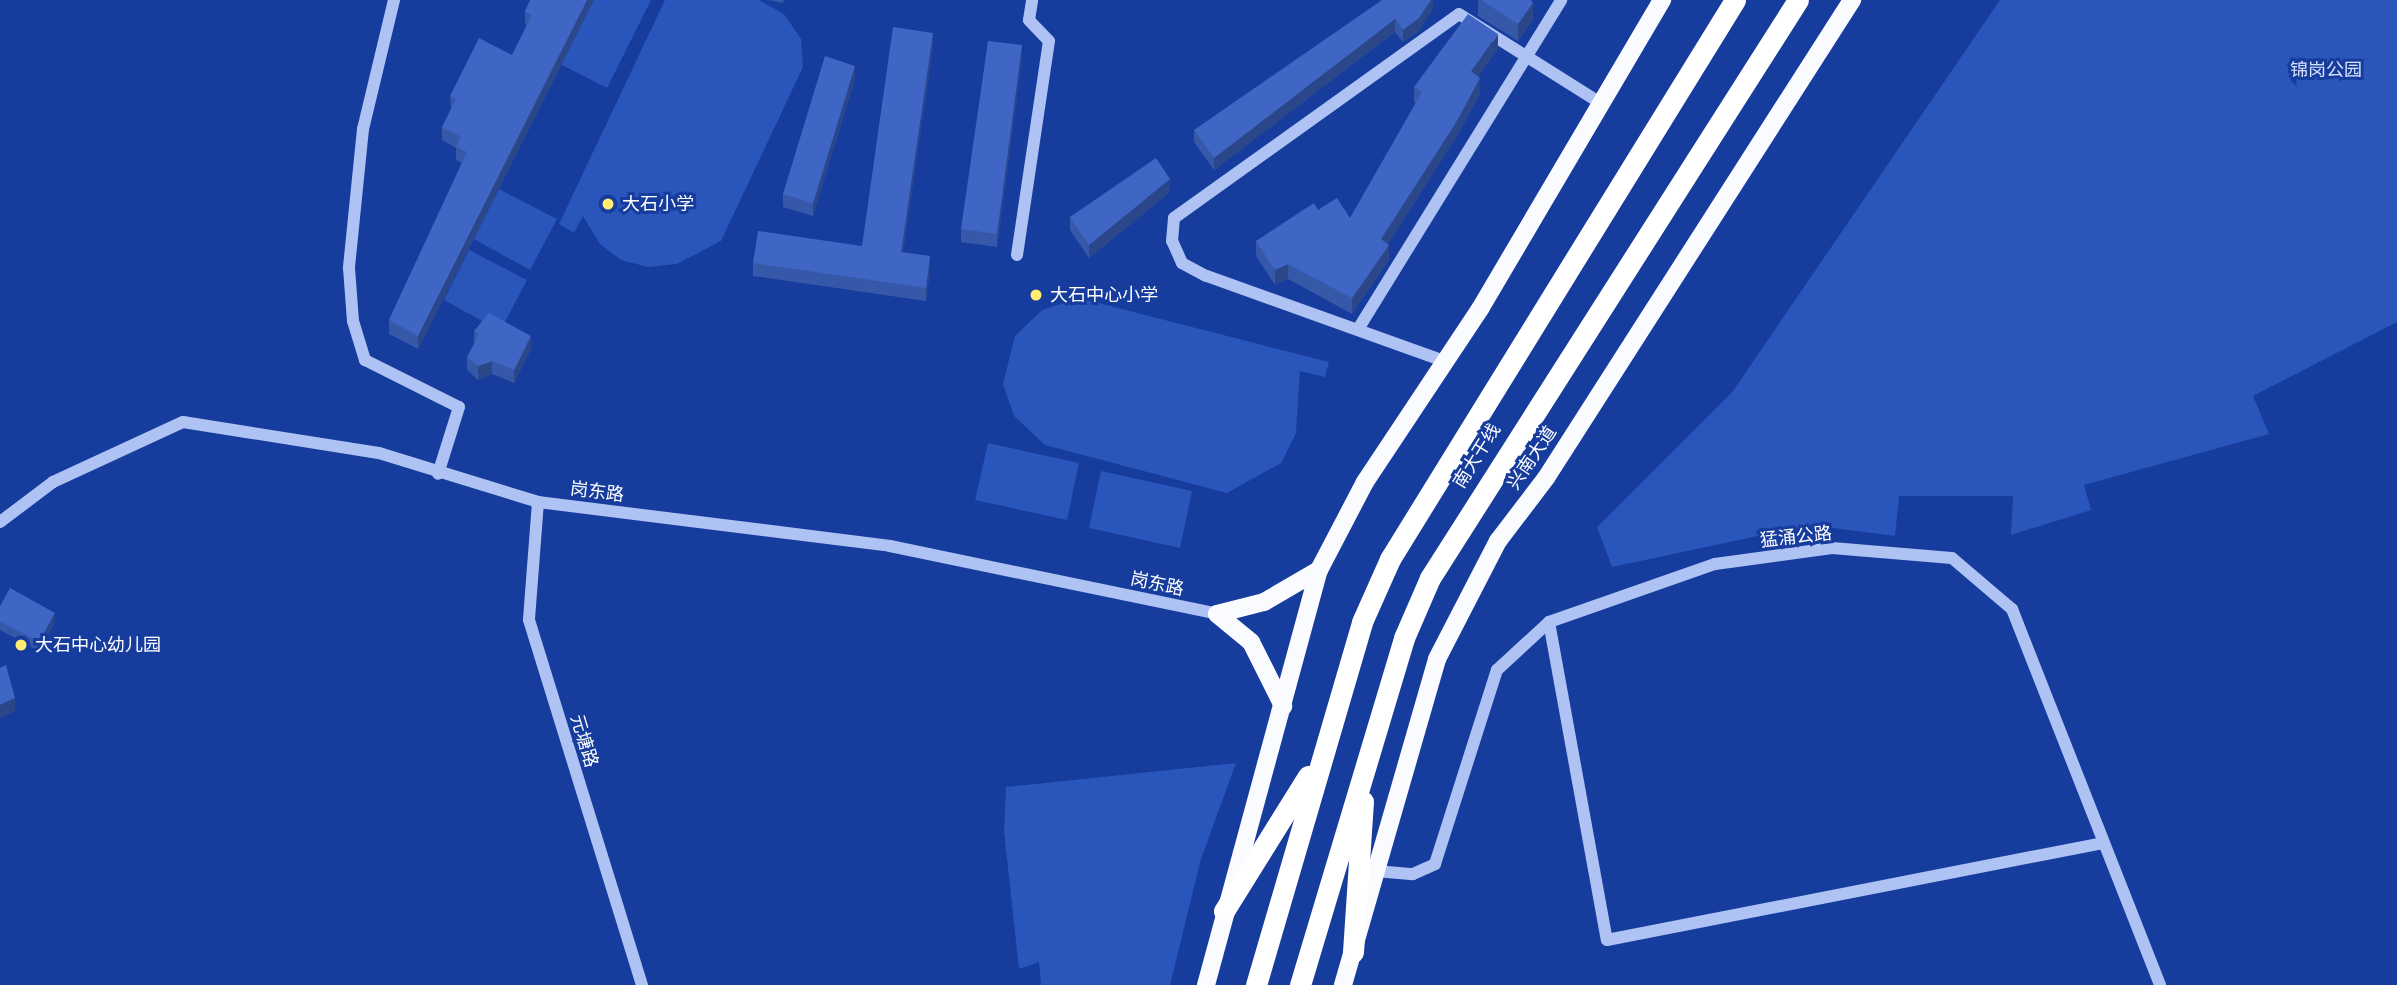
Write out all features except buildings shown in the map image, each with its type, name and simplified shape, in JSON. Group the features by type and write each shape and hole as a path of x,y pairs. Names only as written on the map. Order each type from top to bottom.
{"highway":[{"name":"南大干线","path":"1256,985 1362,622 1390,559 1735,0"},
{"name":"南大干线","path":"1300,985 1404,638 1430,578 1798,0"},
{"path":"1224,911 1324,750"},
{"path":"1353,952 1366,761"}],"main road":[{"path":"1206,985 1224,911 1320,570 1364,482 1444,361 1662,0"},
{"name":"兴南大道","path":"1343,985 1437,659 1498,541 1546,478 1852,0"},
{"path":"1217,614 1264,602 1320,570"},
{"path":"1217,614 1251,642 1283,706"}],"street":[{"path":"394,0 363,129 349,268 353,321 365,360 458,407 438,474"},
{"path":"1017,255 1049,41 1029,20 1032,0"},
{"path":"1360,326 1561,0"},
{"path":"1444,361 1360,326 1298,309 1182,262 1172,241 1174,219 1459,15 1599,102"},
{"name":"岗东路","path":"0,522 53,482 183,422 379,453 438,474 538,502 890,546 1217,614"},
{"name":"元塘路","path":"538,502 528,620 642,985"},
{"name":"猛涌公路","path":"1376,871 1413,874 1435,863 1497,670 1549,622 1715,565 1832,548 1952,558 2012,609 2160,985"},
{"path":"1549,622 1607,940 2103,843"}],"green space":[{"path":"592,0 651,0 607,88 560,64"},
{"path":"665,0 759,0 784,14 801,39 803,67 721,241 677,264 648,267 621,260 600,244 583,216 574,233 559,224"},
{"name":"锦岗公园","path":"2000,0 2397,0 2397,322 2253,396 2269,434 2084,485 2091,510 2011,535 2013,496 1899,496 1895,536 1810,525 1612,567 1597,527 1733,391"},
{"path":"499,189 557,219 530,270 474,239"},
{"path":"469,250 527,280 500,331 444,300"},
{"path":"1079,298 1329,362 1325,377 1300,371 1296,433 1281,463 1227,493 1045,445 1014,416 1003,384 1015,336 1042,310"},
{"path":"988,443 1079,463 1067,520 975,500"},
{"path":"1101,471 1192,491 1180,548 1089,528"},
{"path":"1236,763 1201,859 1170,985 1041,985 1039,962 1019,969 1004,831 1006,787"}],"place":[{"name":"大石小学","path":"608,204"},
{"name":"大石中心小学","path":"1036,295"},
{"name":"大石中心幼儿园","path":"21,645"}]}
